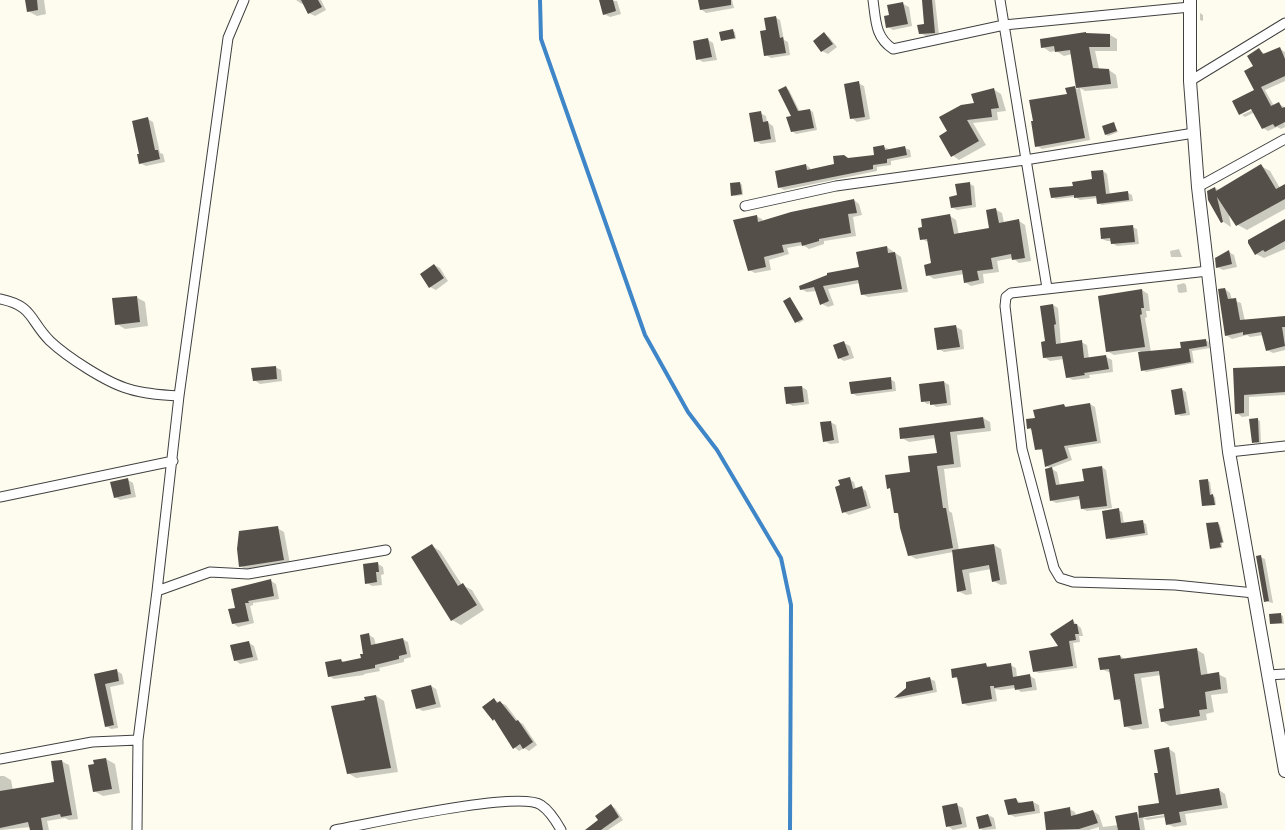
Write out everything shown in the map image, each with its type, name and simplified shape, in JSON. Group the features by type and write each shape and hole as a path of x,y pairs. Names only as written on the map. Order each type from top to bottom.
{"street":[{"path":"137,830 138,740 179,396 228,38 244,0"},
{"path":"873,0 876,26 882,42 893,49 1004,25 1190,4 1190,81 1197,187 1229,452 1285,771"},
{"path":"1000,0 1047,288"},
{"path":"1190,81 1285,23"},
{"path":"745,206 836,186 1025,160 1194,133"},
{"path":"1197,187 1285,139"},
{"path":"1208,271 1047,288 1011,293 1006,297 1005,306 1022,449 1054,568 1060,578 1073,582 1175,585 1254,593"},
{"path":"0,298 16,302 24,307 52,343 113,383 144,393 179,396"},
{"path":"1229,452 1285,446"},
{"path":"0,497 173,460"},
{"path":"157,591 210,572 248,574 386,550"},
{"path":"1268,675 1285,674"},
{"path":"0,759 92,742 138,740"},
{"path":"335,830 457,807 516,800 540,804 552,815 561,830"}],"building":[{"path":"25,0 37,0 38,10 27,12"},
{"path":"301,0 318,0 322,7 308,14"},
{"path":"599,0 613,0 616,11 603,15"},
{"path":"698,0 731,0 731,5 700,10"},
{"path":"922,0 932,0 935,33 919,34 917,25 924,24"},
{"path":"903,2 908,24 886,28 884,16 889,15 887,5"},
{"path":"776,16 780,38 783,37 786,53 764,56 760,31 766,30 764,18"},
{"path":"733,29 735,38 721,41 719,32"},
{"path":"824,32 833,44 821,52 813,41"},
{"path":"1086,32 1110,34 1110,47 1089,47 1093,68 1109,69 1111,84 1076,88 1070,50 1055,52 1054,46 1041,48 1040,39"},
{"path":"708,38 712,57 696,60 693,41"},
{"path":"1280,47 1285,59 1285,76 1261,87 1271,106 1279,102 1282,108 1285,107 1285,122 1275,127 1273,124 1262,129 1251,109 1239,115 1232,101 1254,90 1244,71 1253,66 1247,56 1259,48 1263,54"},
{"path":"859,81 865,117 850,119 844,84"},
{"path":"786,86 798,111 810,109 814,128 791,132 786,117 791,116 778,90"},
{"path":"1075,86 1085,138 1035,147 1029,100 1067,94 1065,88"},
{"path":"994,88 999,108 991,109 992,117 967,120 979,141 951,157 939,136 947,131 939,117 961,105 974,103 971,94"},
{"path":"761,111 763,122 768,121 771,139 754,142 749,113"},
{"path":"148,117 155,150 158,150 160,159 139,164 132,121"},
{"path":"1114,122 1117,131 1105,135 1102,126"},
{"path":"884,145 885,150 905,146 907,155 887,159 887,163 873,165 873,169 778,188 775,171 806,164 807,170 834,164 833,156 844,155 848,158 874,155 873,147"},
{"path":"1261,164 1276,189 1285,184 1285,199 1236,226 1217,197 1223,222 1221,223 1208,200 1207,191 1215,187 1216,191"},
{"path":"1103,170 1106,194 1128,191 1129,200 1097,204 1096,196 1074,198 1074,195 1051,198 1049,188 1073,186 1072,182 1092,179 1091,171"},
{"path":"740,182 742,194 731,196 730,183"},
{"path":"970,182 972,205 951,208 949,197 957,195 955,184"},
{"path":"854,199 857,213 848,214 851,233 819,239 819,241 802,246 801,242 782,245 784,252 764,257 766,267 748,271 733,220 757,215 758,222 791,212"},
{"path":"996,208 999,223 1019,219 1025,258 1012,260 1011,254 991,258 993,269 977,271 979,280 964,283 962,270 926,276 924,265 931,263 927,239 920,240 918,228 922,227 921,219 950,214 954,234 989,228 986,210"},
{"path":"1285,219 1285,241 1255,255 1248,240"},
{"path":"1133,225 1135,242 1111,244 1110,238 1101,239 1100,228"},
{"path":"887,246 888,253 895,252 902,289 861,295 858,280 823,286 829,301 820,305 814,287 800,290 799,286 827,275 827,273 859,267 856,252"},
{"path":"1229,250 1232,264 1216,268 1215,258"},
{"path":"434,264 444,278 429,288 420,274"},
{"path":"1225,288 1228,299 1236,298 1240,320 1285,316 1285,327 1282,327 1285,346 1266,351 1261,332 1243,335 1243,332 1225,336 1218,289"},
{"path":"1142,289 1144,308 1141,308 1142,314 1140,315 1145,347 1106,352 1098,296"},
{"path":"137,296 140,322 115,325 112,298"},
{"path":"790,297 803,319 795,323 783,301"},
{"path":"1053,304 1056,344 1082,340 1084,358 1106,355 1109,369 1066,378 1062,356 1043,358 1041,342 1045,341 1040,306"},
{"path":"956,325 960,347 937,350 934,328"},
{"path":"1206,339 1207,346 1189,349 1191,362 1141,371 1138,352 1181,348 1180,342"},
{"path":"844,341 849,355 838,359 833,345"},
{"path":"276,366 277,379 253,381 251,368"},
{"path":"1285,366 1285,392 1244,395 1244,413 1235,414 1233,368"},
{"path":"891,377 892,389 851,394 849,382"},
{"path":"944,381 947,403 930,405 930,401 921,402 919,384"},
{"path":"802,386 804,402 786,404 784,387"},
{"path":"1182,388 1186,413 1175,415 1171,390"},
{"path":"1090,403 1097,441 1064,446 1068,458 1045,467 1042,449 1035,450 1031,428 1027,429 1026,419 1035,418 1033,410 1064,404 1065,407"},
{"path":"983,417 985,428 950,432 954,464 937,466 943,508 946,508 953,548 908,556 898,513 894,513 890,488 887,489 885,475 910,472 908,456 937,453 934,435 900,439 899,428"},
{"path":"1258,418 1259,442 1252,443 1249,419"},
{"path":"831,421 834,440 823,442 820,422"},
{"path":"1102,466 1107,506 1081,509 1079,496 1050,501 1045,469 1052,467 1056,485 1084,481 1082,469"},
{"path":"850,477 853,489 862,486 867,506 842,513 835,487 840,485 838,480"},
{"path":"128,478 131,494 114,498 110,482"},
{"path":"1208,479 1210,495 1213,494 1215,505 1202,506 1199,480"},
{"path":"1119,508 1121,523 1143,520 1145,533 1106,539 1102,511"},
{"path":"1218,522 1223,542 1220,543 1221,547 1210,549 1206,523"},
{"path":"278,526 284,560 239,567 237,549 239,531"},
{"path":"432,544 458,586 463,583 477,605 451,621 411,557"},
{"path":"994,544 1000,580 992,582 989,565 962,570 966,590 957,592 952,550"},
{"path":"1261,555 1269,601 1264,602 1256,556"},
{"path":"378,562 377,582 365,584 363,564"},
{"path":"271,579 274,596 245,603 249,621 232,624 228,609 235,608 231,589"},
{"path":"1281,613 1282,623 1270,624 1269,614"},
{"path":"1073,619 1074,624 1077,624 1079,634 1075,634 1076,640 1069,641 1073,666 1033,672 1029,651 1058,646 1050,634"},
{"path":"369,633 371,645 403,638 407,654 399,656 399,659 375,665 375,668 328,677 325,662 341,659 342,662 361,658 360,654 363,654 360,635"},
{"path":"249,641 253,657 234,661 230,645"},
{"path":"1197,648 1201,675 1219,672 1221,689 1205,692 1207,709 1199,710 1200,716 1161,722 1159,709 1164,708 1159,671 1134,674 1142,724 1124,727 1120,699 1114,700 1109,669 1100,670 1098,658 1120,655 1121,659"},
{"path":"986,663 987,667 1011,663 1013,677 1030,674 1032,687 1015,690 1014,685 994,688 990,686 992,699 962,704 957,677 952,678 951,669"},
{"path":"117,669 119,681 105,684 114,725 105,727 94,674"},
{"path":"930,677 933,690 894,698 906,688 906,682"},
{"path":"431,685 436,704 416,709 411,690"},
{"path":"376,695 391,768 347,774 331,706 365,700 364,697"},
{"path":"494,698 497,703 500,701 516,721 518,720 533,742 523,749 520,744 513,749 494,719 493,721 482,707"},
{"path":"1169,747 1176,795 1219,788 1222,805 1179,812 1181,822 1166,825 1164,814 1139,818 1138,806 1159,803 1154,773 1158,773 1154,750"},
{"path":"106,758 112,789 93,792 88,765 94,764 93,760"},
{"path":"62,760 72,815 61,817 60,814 41,818 43,830 30,830 28,822 0,828 0,791 54,782 51,761"},
{"path":"1016,798 1018,803 1033,801 1035,811 1008,815 1004,800"},
{"path":"957,803 962,824 946,827 942,806"},
{"path":"611,804 619,817 601,830 585,830 598,820 595,816"},
{"path":"1070,807 1071,816 1093,810 1098,823 1079,829 1046,830 1044,812"},
{"path":"1137,812 1140,830 1118,830 1115,816"},
{"path":"988,814 992,826 979,829 976,817"}],"waterway":[{"path":"540,0 541,39 645,335 688,412 717,450 781,558 791,605 790,830"}]}
